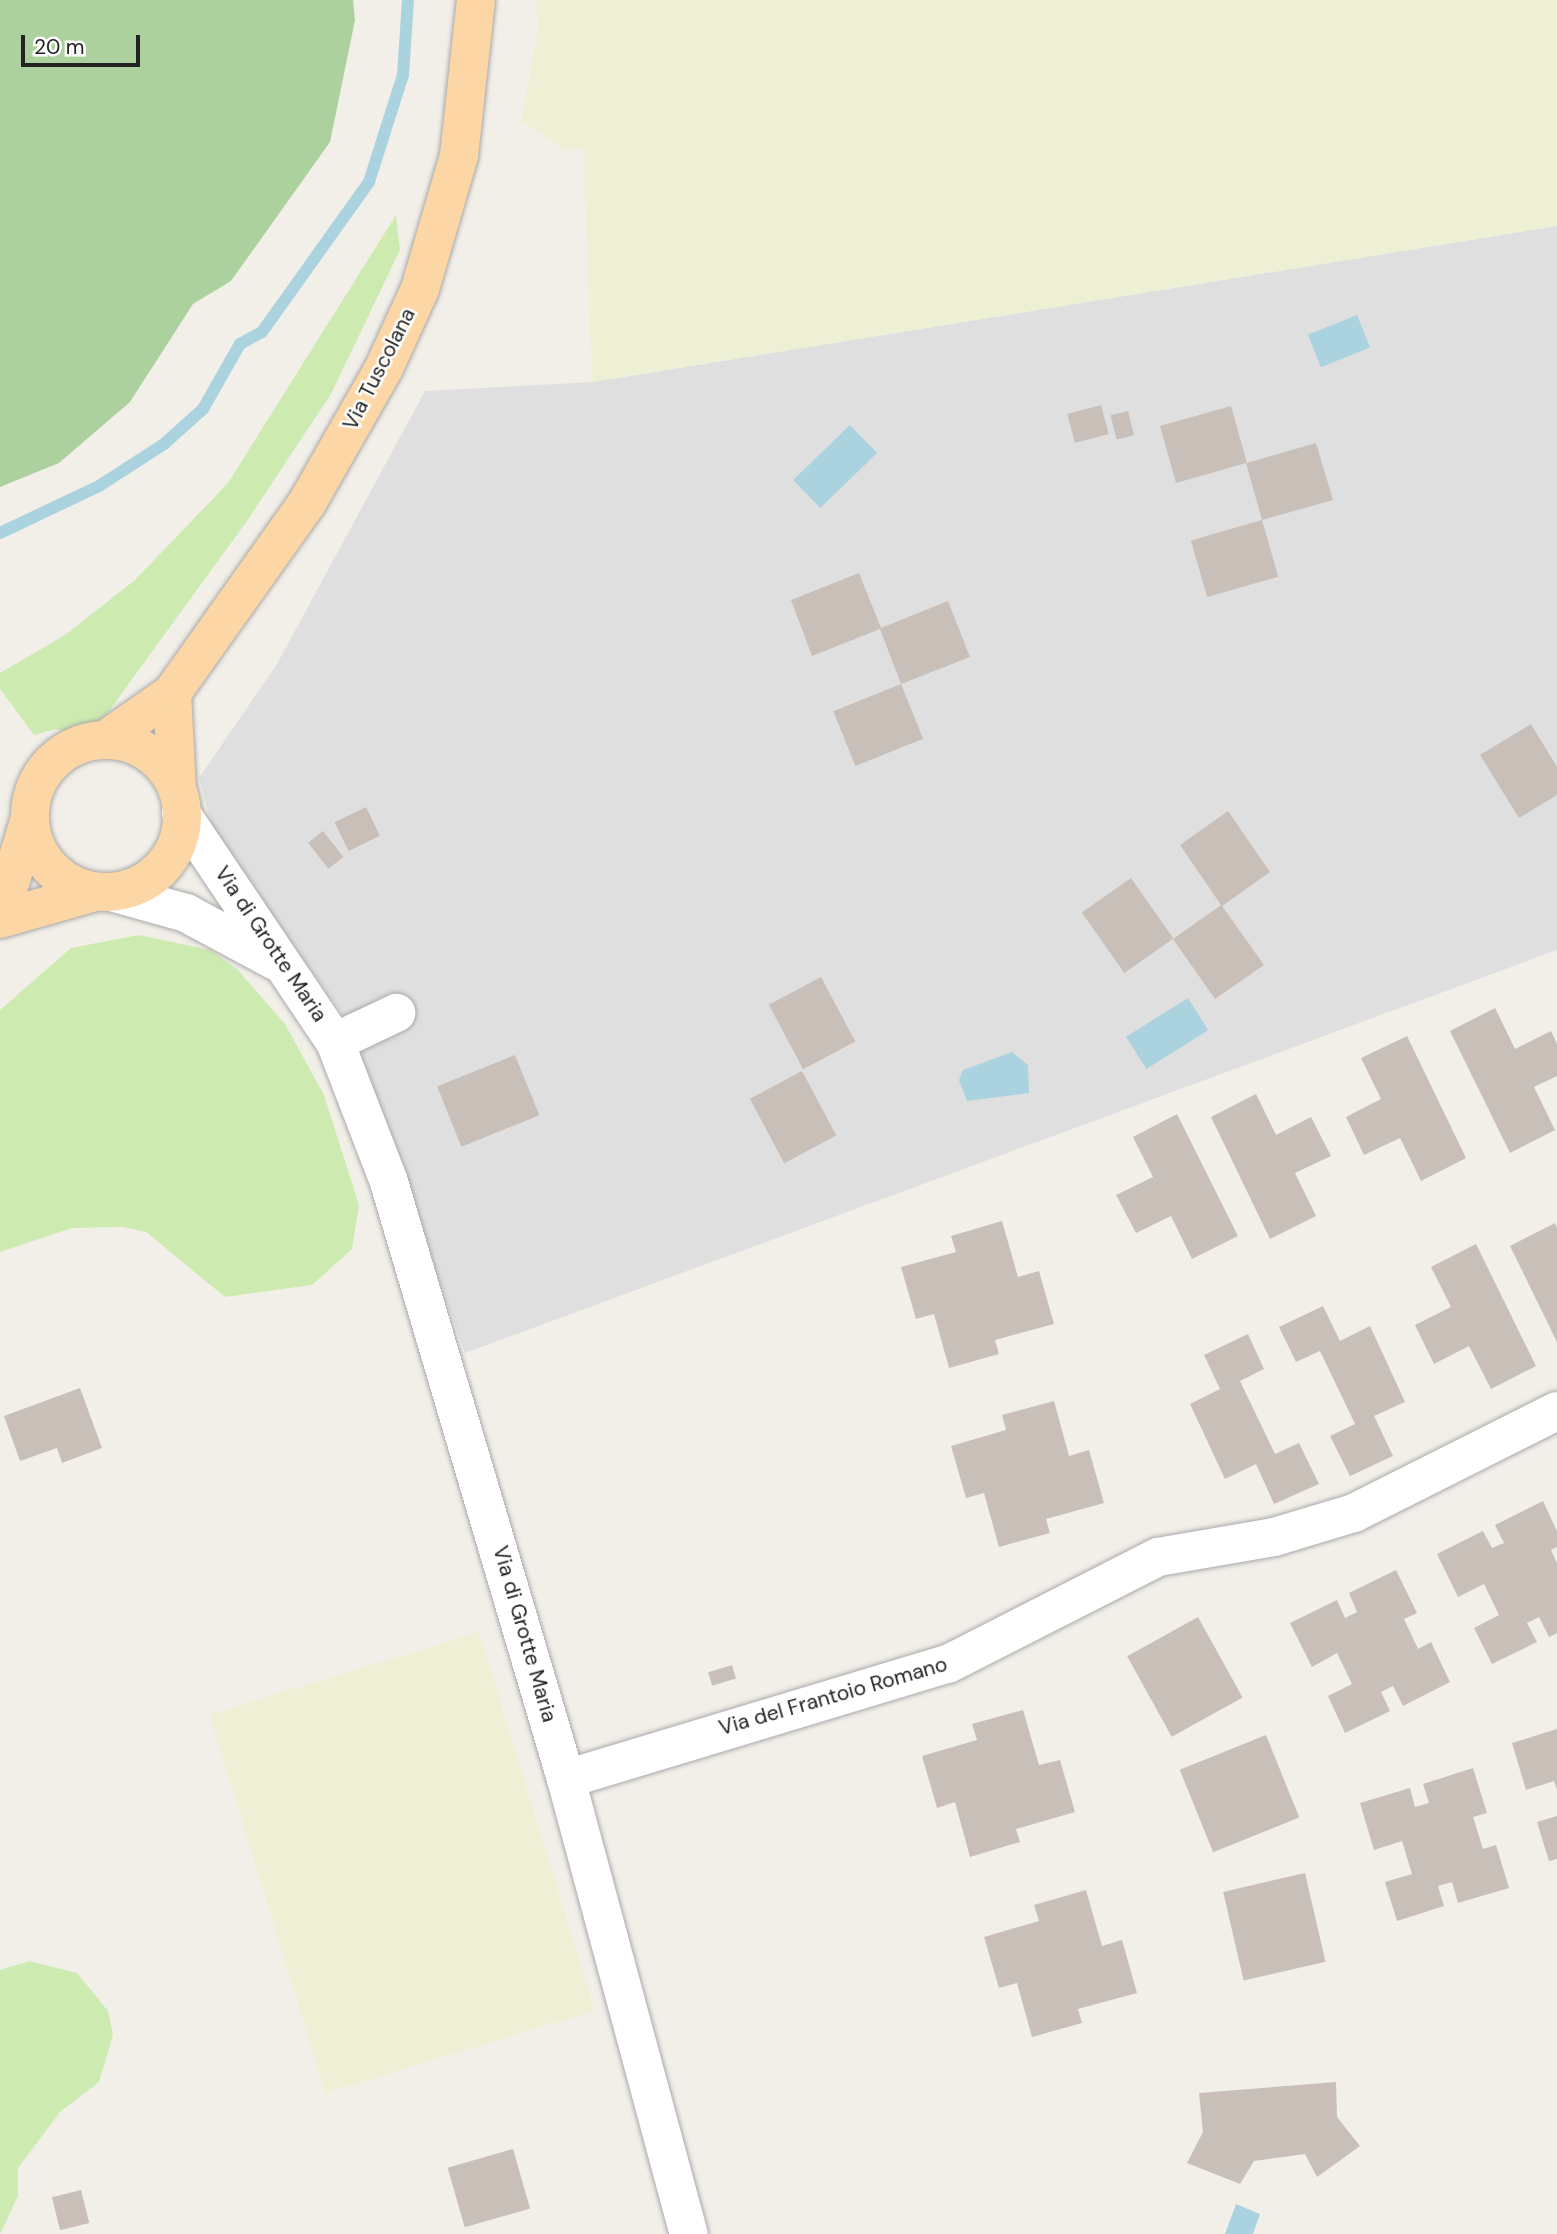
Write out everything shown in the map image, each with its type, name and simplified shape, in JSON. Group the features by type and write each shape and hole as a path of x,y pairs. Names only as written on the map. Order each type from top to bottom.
{"main road":[{"name":"Via Tuscolana","path":"104,740 172,693 307,503 403,329 459,156 476,0"},
{"path":"0,917 141,883 165,864 179,801 172,693"},
{"path":"0,917 30,818 35,789 51,764 75,747 104,740 134,746 160,763 179,801"},
{"path":"30,818 36,847 53,871 103,892"}],"street":[{"name":"Via di Grotte Maria","path":"179,801 280,964 335,1042 426,1294 566,1779 689,2234"},
{"path":"103,892 186,913 280,964"},
{"name":"Via di Grotte Maria","path":"335,1042 396,1013"},
{"name":"Via del Frantoio Romano","path":"566,1779 948,1664 1158,1558 1274,1537 1354,1513 1557,1410"}],"shaded area":[{"path":"1557,226 1557,950 465,1353 346,1019 215,836 199,778 277,664 425,391 592,382"}],"green space":[{"path":"0,0 353,0 355,20 330,142 231,281 193,304 130,402 59,463 0,487"},
{"path":"536,0 1557,0 1557,226 592,382 583,148 566,151 521,120 538,29"},
{"path":"396,215 400,250 331,394 247,521 90,737 56,729 34,735 0,689 0,673 65,635 135,580 228,483"},
{"path":"139,935 210,950 237,969 285,1024 324,1095 359,1205 352,1249 312,1285 225,1297 146,1232 123,1227 72,1228 0,1252 0,1010 71,948"},
{"path":"479,1632 595,2011 325,2093 209,1714"},
{"path":"29,1961 77,1973 108,2011 113,2035 99,2082 60,2112 18,2168 18,2196 0,2234 0,1970"}],"water":[{"path":"1357,315 1370,347 1321,367 1308,335"},
{"path":"850,425 877,453 820,508 793,480"},
{"path":"1188,998 1208,1030 1146,1069 1126,1037"},
{"path":"1012,1052 1028,1065 1029,1093 967,1101 959,1080 963,1070"},
{"path":"1236,2204 1260,2214 1253,2234 1225,2234"}],"building":[{"path":"1101,405 1109,434 1075,443 1067,414"},
{"path":"1231,406 1247,463 1316,443 1333,500 1262,520 1246,463 1176,483 1160,426"},
{"path":"1128,411 1134,435 1117,440 1111,415"},
{"path":"1262,520 1278,577 1207,597 1191,540"},
{"path":"859,573 881,628 948,601 970,657 901,684 880,629 812,656 791,600"},
{"path":"901,684 923,739 855,766 833,711"},
{"path":"1531,724 1557,767 1557,795 1519,818 1480,755"},
{"path":"366,807 380,836 349,851 335,822"},
{"path":"1228,811 1270,872 1222,906 1264,965 1215,999 1173,939 1221,905 1180,845"},
{"path":"323,831 343,857 328,869 308,843"},
{"path":"1131,878 1173,939 1124,973 1082,912"},
{"path":"821,977 855,1041 803,1069 769,1005"},
{"path":"1495,1008 1515,1049 1551,1031 1557,1044 1557,1076 1534,1087 1555,1130 1510,1153 1450,1031"},
{"path":"1407,1036 1466,1158 1421,1181 1400,1138 1364,1155 1346,1117 1381,1099 1361,1058"},
{"path":"515,1055 539,1115 461,1147 437,1086"},
{"path":"802,1071 836,1135 784,1163 750,1099"},
{"path":"1256,1094 1276,1135 1311,1117 1331,1156 1295,1173 1316,1216 1270,1239 1211,1117"},
{"path":"1177,1114 1238,1236 1192,1259 1171,1216 1136,1233 1116,1195 1153,1177 1133,1137"},
{"path":"1002,1221 1018,1277 1039,1271 1054,1324 995,1340 999,1354 949,1368 934,1314 916,1319 901,1267 956,1252 951,1236"},
{"path":"1555,1223 1557,1228 1557,1342 1510,1246"},
{"path":"1476,1244 1536,1366 1491,1389 1469,1346 1434,1364 1415,1325 1451,1307 1431,1267"},
{"path":"1323,1306 1340,1341 1370,1326 1405,1402 1374,1416 1393,1456 1350,1476 1330,1436 1355,1424 1320,1351 1296,1362 1279,1327"},
{"path":"1248,1334 1264,1369 1240,1381 1275,1454 1299,1443 1319,1484 1274,1504 1256,1464 1225,1479 1190,1404 1220,1389 1204,1355"},
{"path":"80,1388 102,1448 62,1463 57,1448 20,1461 4,1416"},
{"path":"1054,1401 1069,1456 1089,1450 1104,1503 1046,1519 1050,1533 999,1547 984,1493 966,1498 951,1446 1006,1430 1002,1415"},
{"path":"1543,1501 1557,1531 1557,1547 1551,1550 1557,1563 1557,1633 1549,1637 1539,1617 1527,1623 1537,1642 1492,1664 1474,1628 1499,1615 1484,1584 1458,1597 1437,1554 1483,1531 1492,1548 1504,1543 1495,1525"},
{"path":"1396,1570 1417,1613 1404,1619 1418,1649 1431,1642 1450,1682 1403,1706 1393,1686 1381,1692 1390,1711 1345,1733 1328,1696 1352,1684 1337,1653 1312,1667 1290,1623 1337,1600 1345,1618 1357,1612 1349,1593"},
{"path":"1198,1617 1243,1697 1172,1737 1127,1656"},
{"path":"732,1665 736,1678 712,1686 708,1672"},
{"path":"1023,1710 1039,1765 1060,1760 1075,1812 1016,1829 1020,1842 970,1857 955,1802 937,1808 922,1756 977,1740 972,1724"},
{"path":"1557,1729 1557,1790 1554,1781 1526,1790 1512,1743"},
{"path":"1266,1735 1299,1818 1213,1852 1180,1770"},
{"path":"1473,1768 1487,1813 1473,1817 1483,1849 1496,1845 1509,1888 1458,1903 1452,1882 1438,1886 1444,1906 1397,1921 1385,1882 1412,1874 1402,1841 1374,1850 1360,1803 1410,1788 1415,1807 1429,1803 1423,1784"},
{"path":"1557,1816 1557,1859 1549,1861 1537,1822"},
{"path":"1305,1873 1325,1962 1244,1981 1223,1892"},
{"path":"1086,1890 1102,1946 1122,1940 1137,1993 1078,2009 1082,2023 1032,2037 1017,1983 999,1988 984,1937 1039,1921 1034,1905"},
{"path":"1336,2082 1337,2117 1360,2146 1317,2177 1305,2154 1254,2161 1240,2184 1187,2163 1203,2132 1199,2093"},
{"path":"513,2149 530,2209 465,2227 448,2168"},
{"path":"81,2190 89,2223 60,2230 52,2197"}],"waterway":[{"path":"0,533 99,486 164,444 203,409 240,344 262,332 369,182 403,75 408,0"}]}
